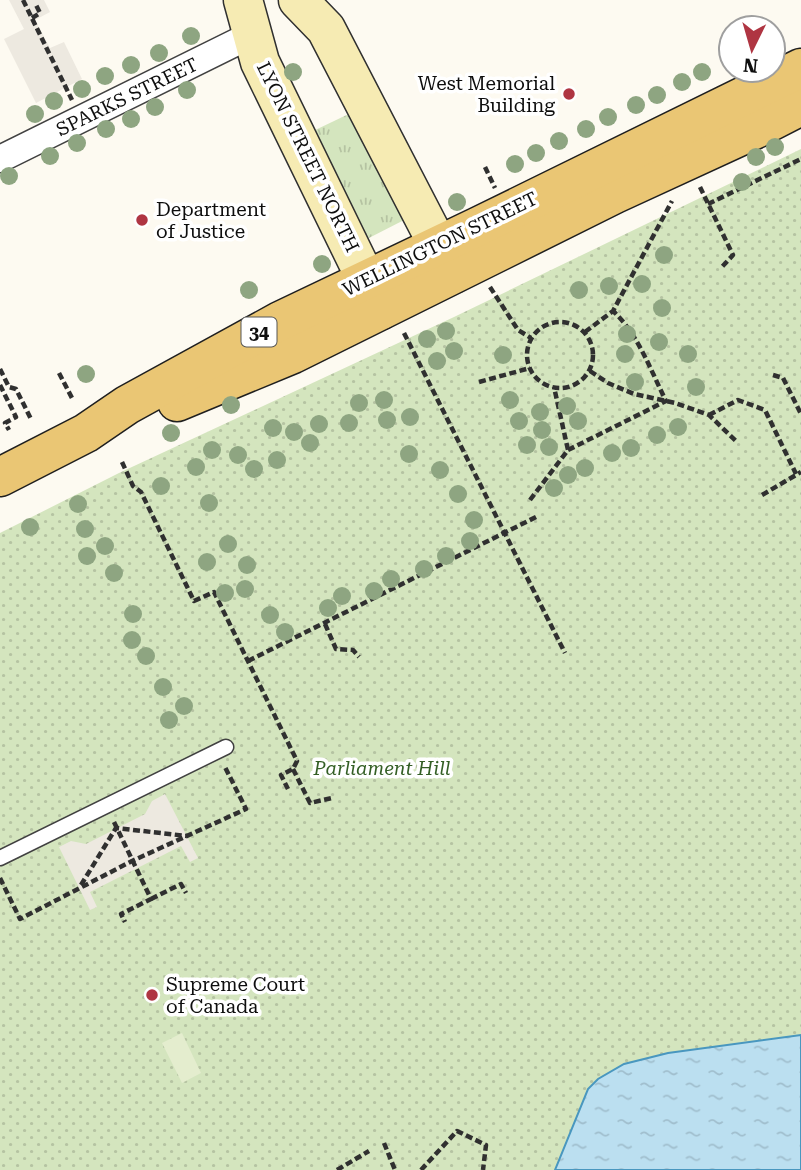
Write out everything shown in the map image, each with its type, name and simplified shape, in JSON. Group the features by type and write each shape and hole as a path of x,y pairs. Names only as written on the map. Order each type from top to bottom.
{"main road":[{"path":"309,3 326,29 446,260"},
{"name":"LYON STREET NORTH","path":"248,17 260,62 383,306"},
{"name":"WELLINGTON STREET","path":"0,477 86,433 139,398 280,321 383,306 446,260 801,68"},
{"name":"WELLINGTON STREET","path":"446,260 615,194 801,106"}],"street":[{"name":"SPARKS STREET","path":"0,159 248,17"}],"lane":[{"path":"0,858 226,747"}],"path":[{"path":"23,0 71,97"},
{"path":"32,18 40,13 35,3"},
{"path":"708,204 801,159"},
{"path":"485,167 495,189"},
{"path":"700,187 733,255 721,268"},
{"path":"585,332 613,311 672,201"},
{"path":"490,286 518,330 531,338"},
{"path":"383,306 565,653"},
{"path":"613,311 632,336 666,401"},
{"path":"567,322 585,332 594,351 590,371 583,379 564,388 544,384 536,377 527,358 531,338 538,330 547,324 567,322"},
{"path":"479,382 530,368"},
{"path":"0,369 9,387 16,389 31,419"},
{"path":"590,371 608,383 634,394 675,403 709,415 737,442"},
{"path":"59,373 72,398"},
{"path":"772,375 783,379 801,414"},
{"path":"0,385 16,417 5,423 9,430"},
{"path":"554,387 568,450"},
{"path":"709,415 737,400 765,410 799,473 762,495"},
{"path":"530,500 568,450 666,401"},
{"path":"122,462 133,486 141,492 194,601 214,592 297,761 293,769 281,775 288,789"},
{"path":"248,662 538,516"},
{"path":"325,624 336,649 353,650 359,657"},
{"path":"0,878 20,919 132,861 246,809 223,764"},
{"path":"293,769 310,803 332,798"},
{"path":"106,805 151,899"},
{"path":"116,828 188,836"},
{"path":"79,888 116,828"},
{"path":"125,922 121,914 181,884 186,893"},
{"path":"421,1170 457,1131 486,1145 483,1170"},
{"path":"384,1143 395,1170"},
{"path":"337,1170 369,1151"}],"green space":[{"path":"355,111 408,218 365,240 311,132"},
{"name":"Parliament Hill","path":"801,149 801,1035 668,1053 624,1064 598,1079 588,1089 555,1170 0,1170 0,533 119,473 454,317"},
{"path":"182,1033 201,1073 182,1083 162,1043"}],"shaded area":[{"path":"9,0 44,0 50,12 35,20 50,48 64,42 82,79 36,103 4,39 24,29"},
{"path":"165,794 198,858 190,862 181,846 90,892 97,907 90,910 59,847 71,841 86,844 145,814 152,801"}],"water":[{"path":"801,1035 801,1170 555,1170 588,1089 598,1079 624,1064 668,1053"}],"place":[{"name":"West Memorial Building","path":"569,94"},
{"name":"Department of Justice","path":"142,220"},
{"name":"Supreme Court of Canada","path":"152,995"}]}
